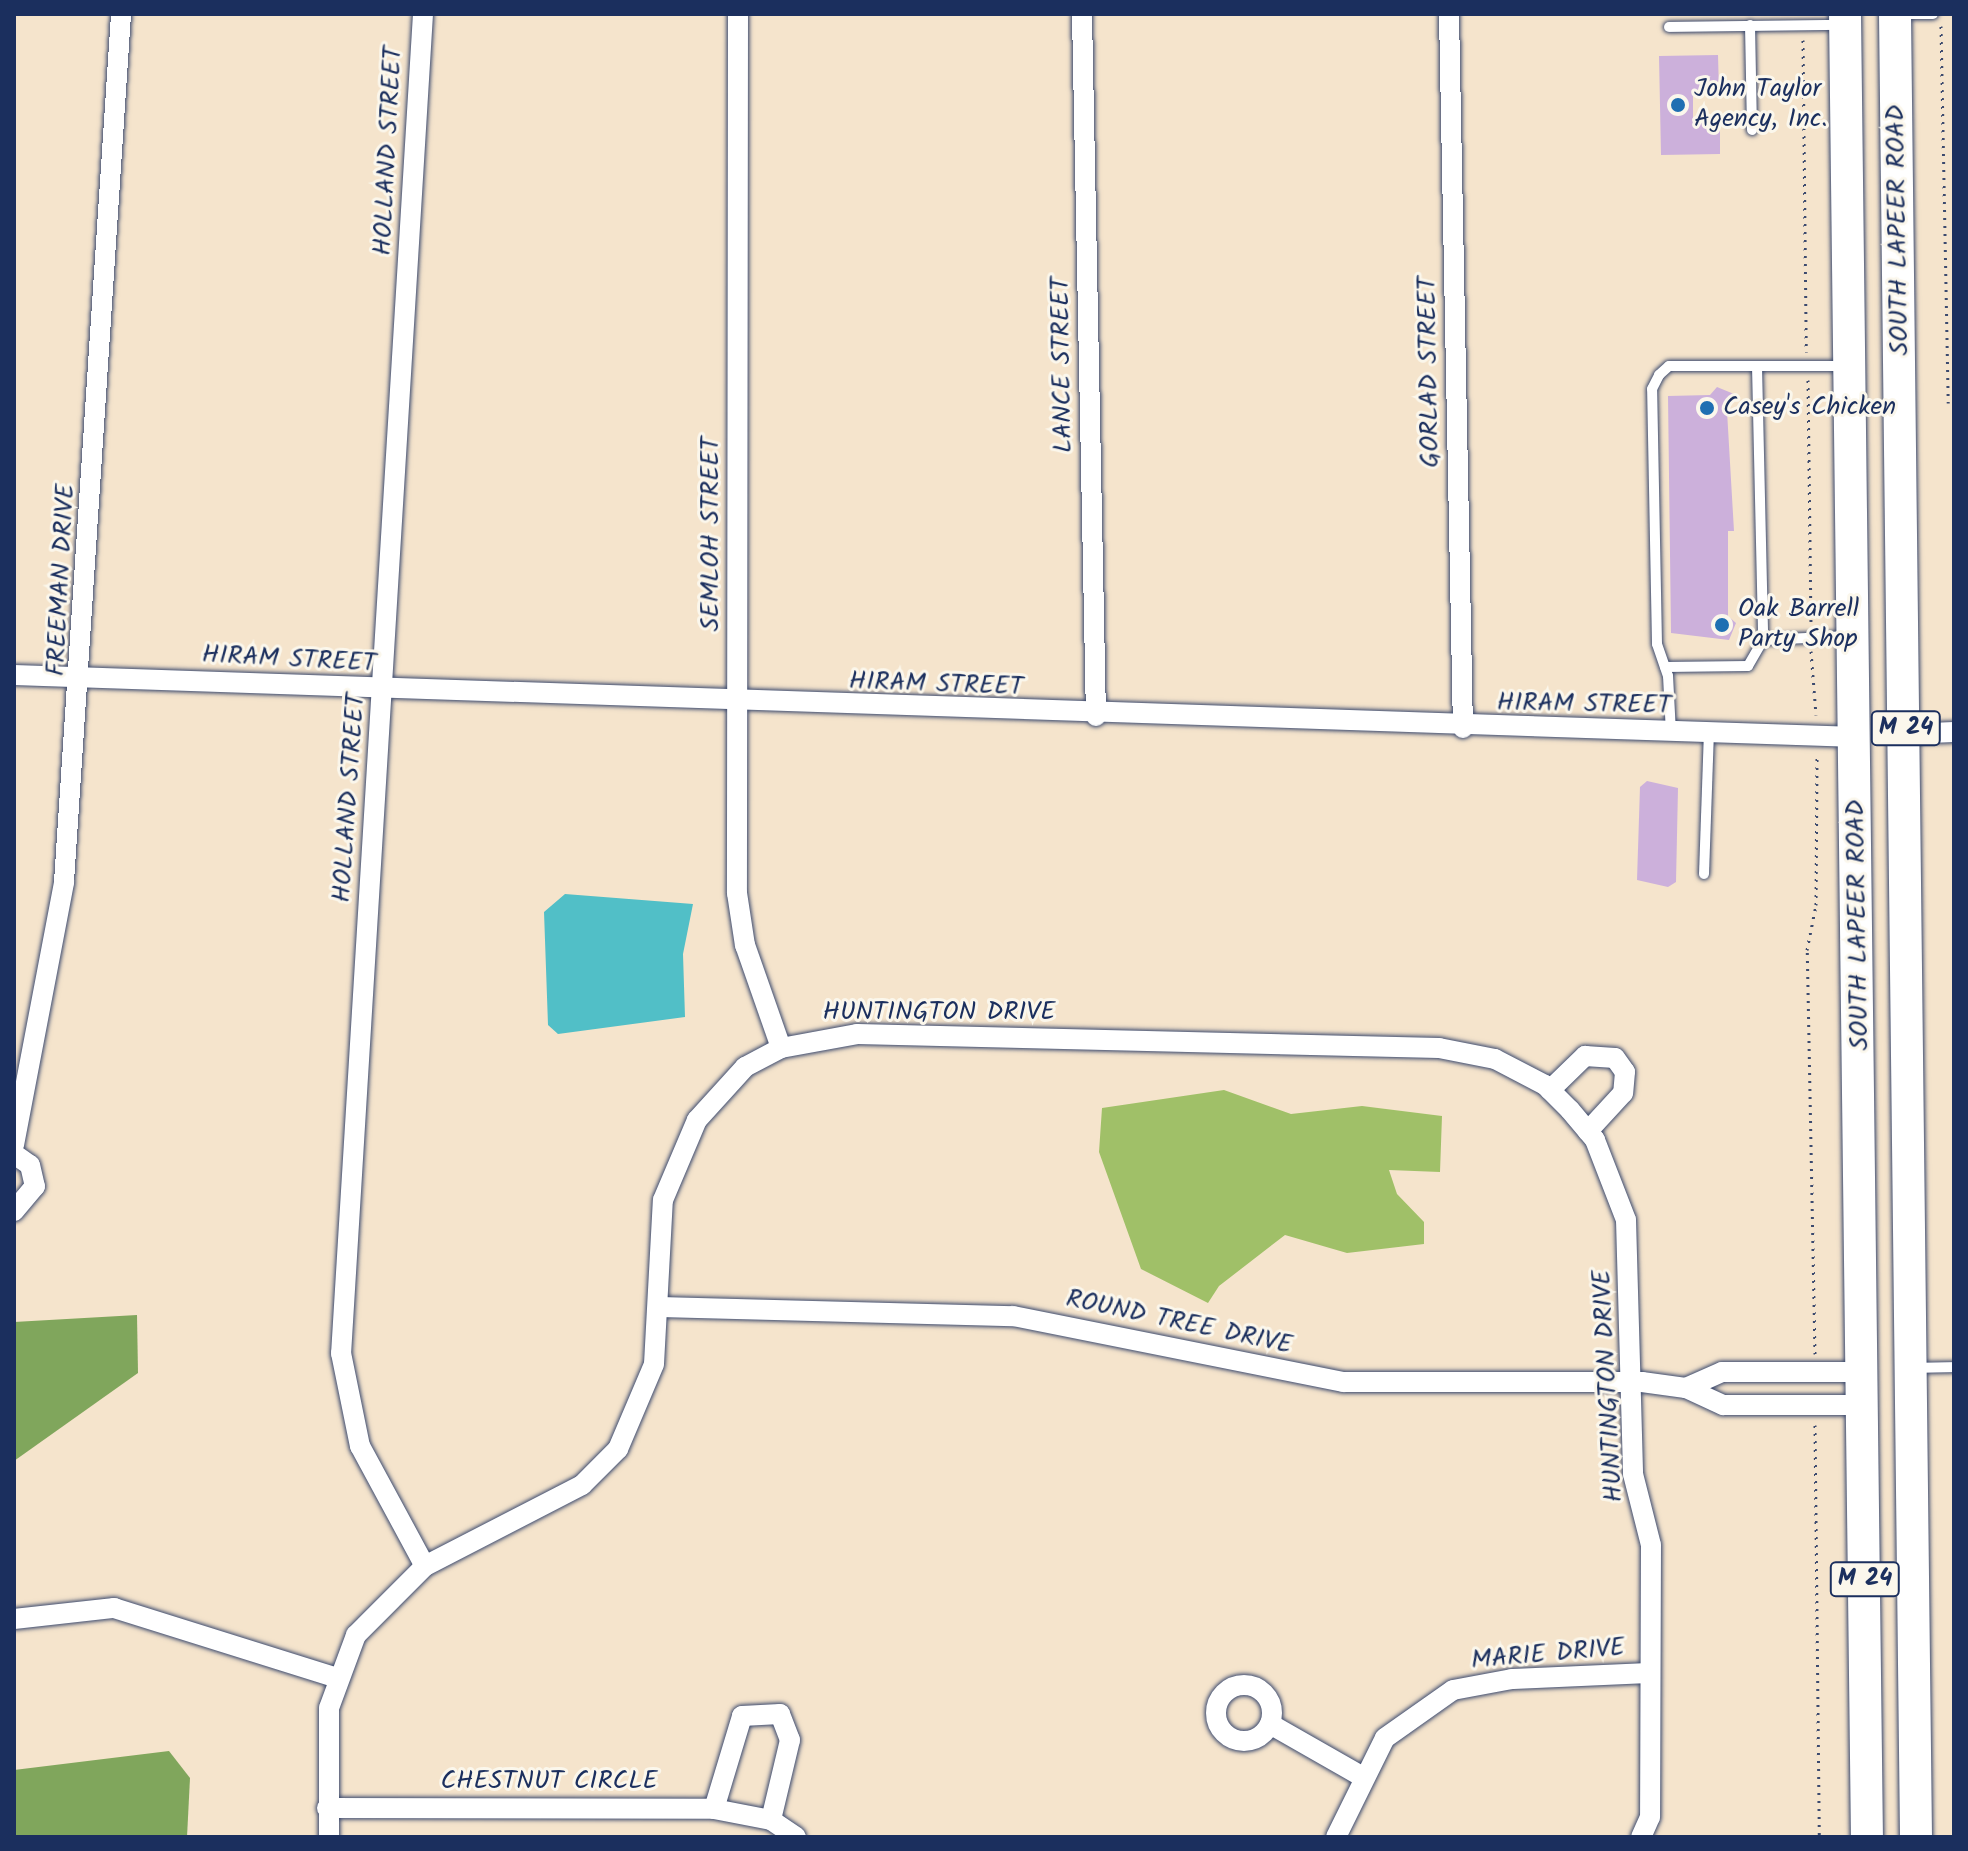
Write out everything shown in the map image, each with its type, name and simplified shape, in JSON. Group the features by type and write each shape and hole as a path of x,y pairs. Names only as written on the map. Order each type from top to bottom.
{"main road":[{"name":"SOUTH LAPEER ROAD","path":"1895,14 1906,734 1916,1837"},
{"name":"SOUTH LAPEER ROAD","path":"1846,20 1860,956 1867,1837"},
{"path":"1847,111 1871,106 1896,123"},
{"path":"1860,956 1879,971 1908,968"},
{"path":"1861,1130 1891,1130 1910,1150"}],"street":[{"name":"FREEMAN DRIVE","path":"14,1145 64,882 83,675 121,14"},
{"name":"HOLLAND STREET","path":"423,14 341,1353 360,1446 425,1566"},
{"name":"SEMLOH STREET","path":"738,14 737,893 745,945 781,1048"},
{"name":"LANCE STREET","path":"1082,14 1096,716"},
{"name":"GORLAD STREET","path":"1449,14 1463,728"},
{"name":"HIRAM STREET","path":"14,675 83,675 382,691 738,704 1463,728 1857,737"},
{"path":"1906,734 1954,732"},
{"name":"HUNTINGTON DRIVE","path":"329,1837 329,1708 338,1678 374,1610 425,1566 582,1485 618,1449 654,1364 660,1307 663,1200 679,1153 724,1087 781,1048 857,1034 1439,1048 1495,1059 1550,1090 1588,1131 1618,1186 1626,1220 1633,1474 1651,1545 1650,1817 1641,1837"},
{"path":"1550,1090 1585,1056 1615,1058 1625,1072 1623,1093 1588,1131"},
{"path":"14,1154 30,1165 35,1186 14,1211"},
{"name":"ROUND TREE DRIVE","path":"660,1307 1013,1316 1343,1382 1630,1381 1686,1388 1723,1405 1863,1405"},
{"path":"1686,1388 1722,1372 1863,1372"},
{"path":"14,1619 114,1608 338,1678"},
{"name":"MARIE DRIVE","path":"1336,1837 1363,1777 1385,1738 1453,1690 1512,1679 1650,1673"},
{"path":"714,1809 742,1716 780,1714 790,1740 771,1820"},
{"path":"1270,1724 1363,1777"},
{"name":"CHESTNUT CIRCLE","path":"327,1808 714,1809 771,1820 796,1837"}],"lane":[{"path":"1895,14 1933,14"},
{"path":"1669,27 1846,20"},
{"path":"1750,25 1752,130"},
{"path":"1671,733 1665,667 1657,644 1652,389 1669,366 1852,366"},
{"path":"1665,667 1748,666 1763,640 1757,366"},
{"path":"1763,640 1856,636"},
{"path":"1704,874 1709,734"},
{"path":"1912,1368 1954,1367"}],"path":[{"path":"1941,28 1948,403"},
{"path":"1803,39 1806,352"},
{"path":"1808,379 1811,623"},
{"path":"1811,649 1816,721"},
{"path":"1815,1362 1807,950 1816,905 1817,752"},
{"path":"1815,1416 1819,1837"}],"green space":[{"path":"1224,1090 1291,1114 1362,1106 1442,1116 1440,1172 1389,1170 1397,1194 1424,1222 1424,1244 1347,1253 1285,1235 1219,1286 1208,1303 1141,1269 1099,1152 1102,1108"},
{"path":"137,1315 138,1373 14,1461 14,1322"},
{"path":"169,1751 190,1778 187,1837 14,1837 14,1770"}],"water":[{"path":"565,894 693,904 683,954 685,1017 558,1034 548,1025 544,912"}],"building":[{"name":"John Taylor Agency, Inc.","path":"1718,55 1719,91 1693,92 1693,118 1720,117 1720,154 1661,155 1659,56"},
{"path":"1717,387 1734,394 1727,411 1734,531 1728,531 1728,616 1736,623 1729,640 1671,633 1668,396 1710,395"},
{"path":"1647,781 1678,788 1676,882 1668,887 1637,880 1640,787"}],"place":[{"name":"John Taylor Agency, Inc.","path":"1678,105"},
{"name":"Casey's Chicken","path":"1707,408"},
{"name":"Oak Barrell Party Shop","path":"1722,625"}]}
